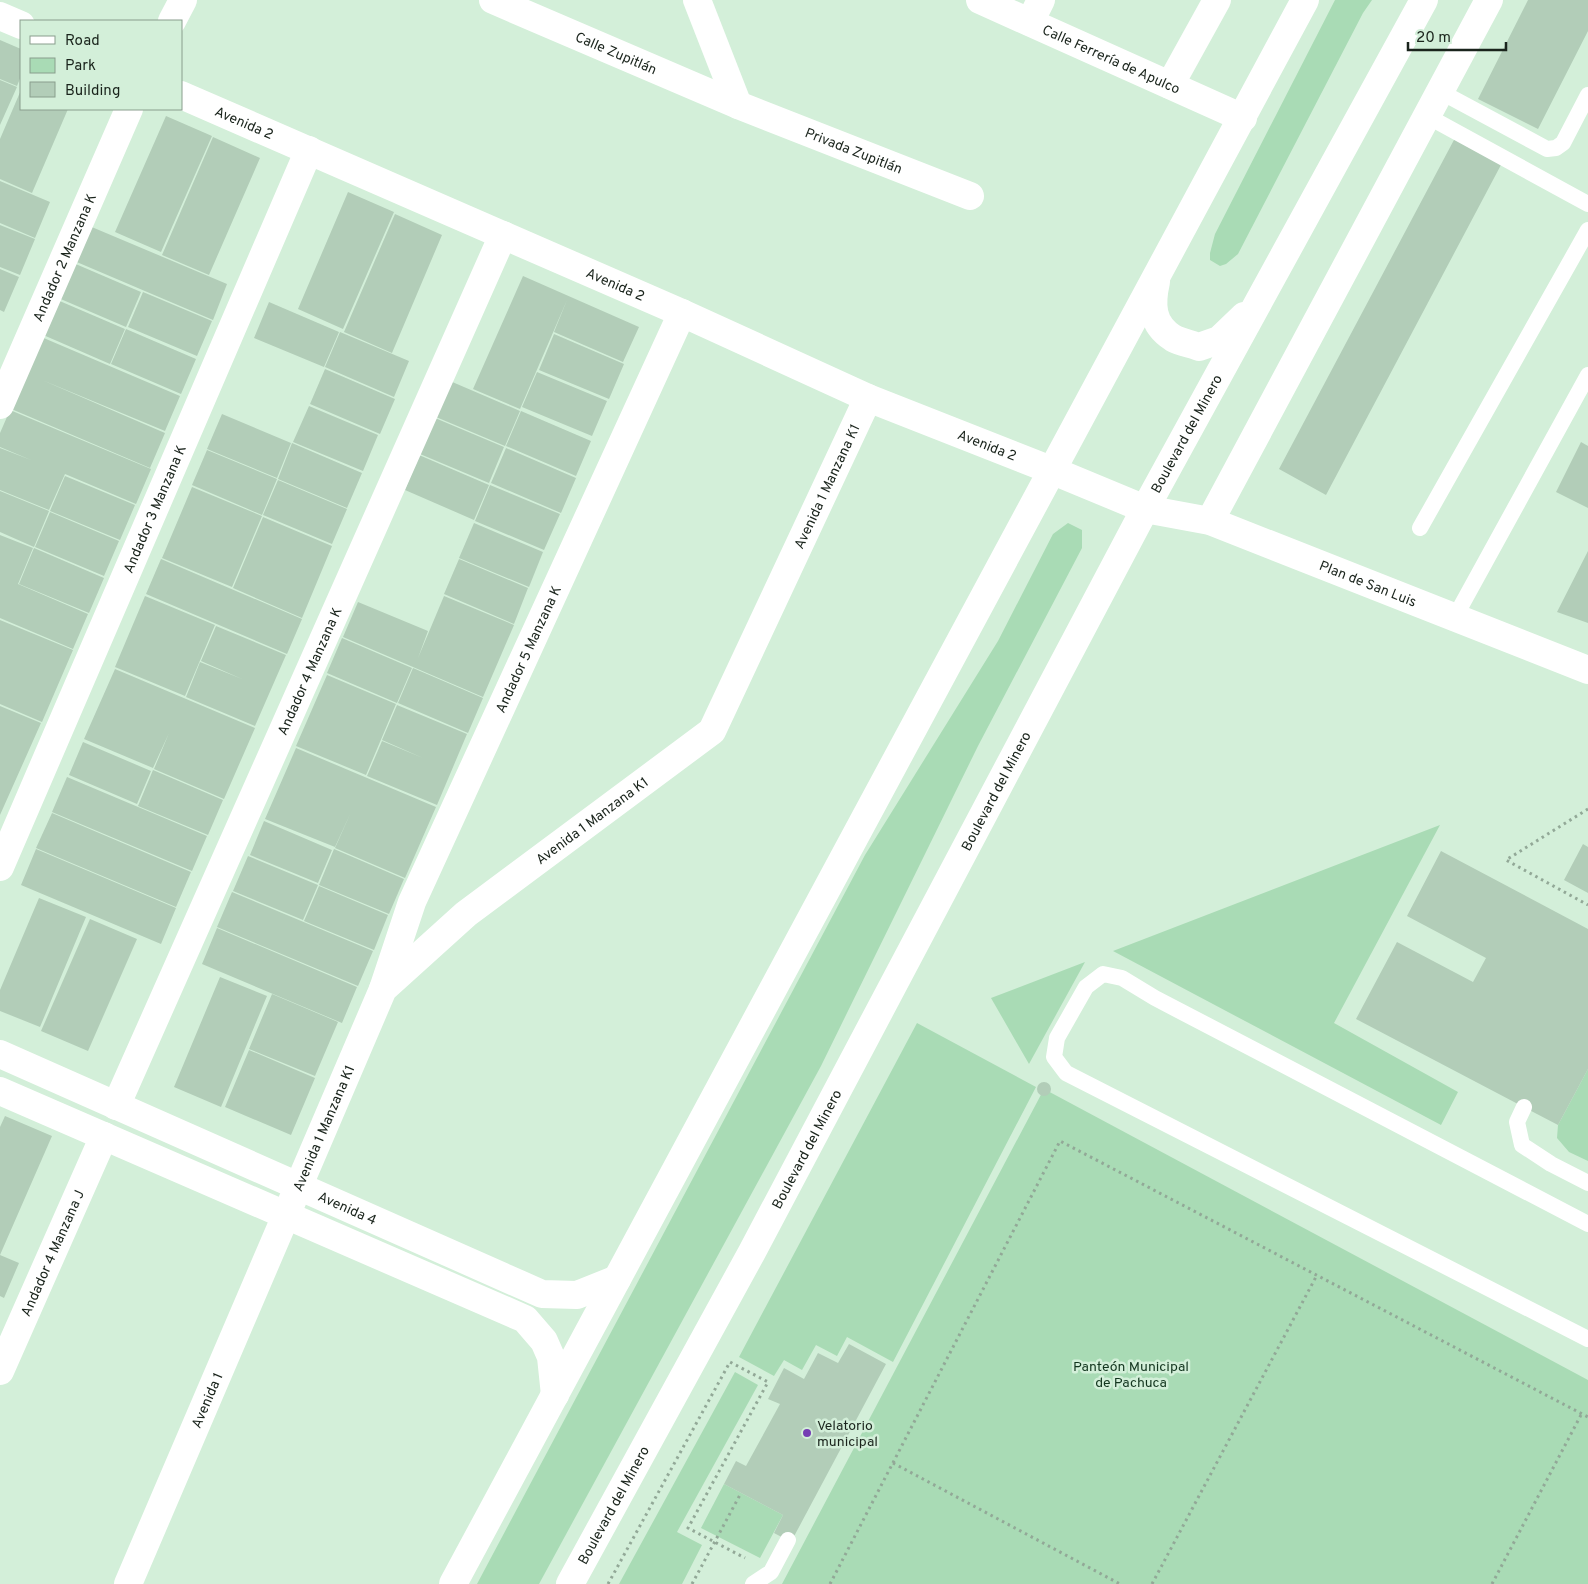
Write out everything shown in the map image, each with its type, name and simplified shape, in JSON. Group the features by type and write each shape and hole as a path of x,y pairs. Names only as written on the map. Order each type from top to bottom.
{"street":[{"path":"173,20 183,0"},
{"name":"Calle Zupitlán","path":"493,0 738,105"},
{"path":"697,0 738,105"},
{"name":"Calle Ferrería de Apulco","path":"980,0 1035,11 1170,85 1243,118"},
{"path":"1170,85 1217,0"},
{"path":"453,1584 1305,0"},
{"name":"Boulevard del Minero","path":"570,1584 766,1226 1145,509 1424,0"},
{"path":"1210,521 1489,0"},
{"path":"0,16 20,25"},
{"name":"Avenida 2","path":"182,95 682,313 868,398 1145,509"},
{"name":"Privada Zupitlán","path":"738,105 970,196"},
{"name":"Andador 2 Manzana K","path":"0,405 129,110"},
{"name":"Andador 3 Manzana K","path":"0,867 309,150"},
{"name":"Andador 4 Manzana K","path":"116,1106 503,235"},
{"path":"1159,271 1152,301 1156,322 1173,338 1199,347 1219,340 1241,320 1265,292"},
{"name":"Andador 5 Manzana K","path":"383,989 412,902 682,313"},
{"name":"Avenida 1 Manzana K1","path":"286,1216 383,989 466,914 712,731 868,398"},
{"name":"Plan de San Luis","path":"1145,509 1210,521 1588,670"},
{"name":"Avenida 4","path":"0,1054 542,1294 577,1295 617,1279"},
{"path":"0,1091 525,1319 544,1341 551,1357 555,1395"},
{"name":"Andador 4 Manzana J","path":"0,1371 104,1136"},
{"path":"238,1195 251,1166"},
{"name":"Avenida 1","path":"128,1584 286,1216"},
{"path":"353,1245 365,1216"}],"lane":[{"path":"1440,92 1547,149 1556,148 1563,143 1588,95"},
{"path":"1427,116 1588,204"},
{"path":"1420,528 1588,230"},
{"path":"1455,617 1588,375"},
{"path":"1588,1224 1155,998 1122,978 1103,974 1086,987 1057,1038 1054,1057 1066,1073 1588,1339"},
{"path":"1524,1108 1517,1122 1522,1146 1588,1183"},
{"path":"753,1584 771,1572 788,1540"}],"path":[{"path":"1588,808 1506,860 1588,905"},
{"path":"830,1584 1060,1141 1588,1417"},
{"path":"1152,1584 1317,1275"},
{"path":"608,1584 730,1362 768,1382 688,1528 746,1559"},
{"path":"1492,1584 1582,1413"},
{"path":"893,1463 1120,1584"},
{"path":"692,1584 742,1493"}],"green space":[{"path":"1335,0 1372,0 1363,13 1238,254 1226,264 1220,266 1210,260 1215,234"},
{"path":"1068,523 1082,530 1082,548 978,746 821,1066 539,1584 477,1584 865,855 998,641 1053,534"},
{"path":"1440,825 1334,1023 1458,1092 1441,1125 1113,951"},
{"path":"1085,962 1029,1064 991,998"},
{"path":"917,1023 1036,1087 893,1362 847,1337 837,1356 816,1345 802,1370 784,1360 774,1376 739,1357"},
{"path":"1588,1069 1588,1161 1569,1152 1557,1138 1558,1125"},
{"name":"Panteón Municipal de Pachuca","path":"1044,1089 1588,1380 1588,1584 782,1584"},
{"path":"735,1372 758,1385 677,1532 702,1545 682,1584 619,1584"},
{"path":"724,1484 783,1515 760,1558 701,1528"}],"building":[{"path":"1528,0 1588,0 1588,31 1538,129 1478,99"},
{"path":"0,40 20,49 20,78 17,86 0,79"},
{"path":"0,80 17,87 0,125"},
{"path":"20,92 20,110 68,110 32,193 0,179 0,139"},
{"path":"166,116 212,136 161,252 115,232"},
{"path":"213,137 260,158 209,275 162,255"},
{"path":"1455,138 1502,163 1326,495 1279,469"},
{"path":"0,181 50,202 35,238 0,223"},
{"path":"348,192 394,212 343,329 298,309"},
{"path":"395,214 442,235 392,353 344,332"},
{"path":"0,225 35,239 20,275 0,267"},
{"path":"87,225 227,284 213,320 72,260"},
{"path":"71,262 141,292 126,327 56,297"},
{"path":"0,269 19,277 4,312 0,310"},
{"path":"523,276 639,327 623,362 554,332 567,300 520,409 473,389"},
{"path":"143,292 212,321 197,356 128,327"},
{"path":"55,299 125,329 110,364 41,334"},
{"path":"269,302 339,332 324,367 254,338"},
{"path":"126,329 196,359 181,394 111,364"},
{"path":"340,332 409,361 394,397 325,367"},
{"path":"554,334 624,364 609,399 539,370"},
{"path":"39,336 180,396 165,431 42,380 165,433 150,468 9,408"},
{"path":"325,369 395,399 380,434 310,404"},
{"path":"537,372 607,401 592,436 522,407"},
{"path":"450,381 520,411 505,446 436,417"},
{"path":"309,406 378,435 363,471 293,442"},
{"path":"10,410 151,469 136,504 65,474 49,510 0,490 0,448 31,460 0,447 0,433"},
{"path":"521,411 591,441 576,476 506,446"},
{"path":"222,414 291,443 277,478 207,449"},
{"path":"435,418 504,447 489,483 420,454"},
{"path":"1581,442 1588,446 1588,508 1556,492"},
{"path":"292,443 362,473 347,508 278,479"},
{"path":"506,448 576,478 561,513 491,483"},
{"path":"207,450 277,479 262,515 192,485"},
{"path":"419,455 489,485 474,520 405,490"},
{"path":"65,476 135,505 120,540 50,511"},
{"path":"278,480 347,509 332,544 263,515"},
{"path":"490,485 560,514 544,550 475,521"},
{"path":"192,487 262,516 232,587 162,558"},
{"path":"0,491 49,511 34,547 0,532"},
{"path":"50,512 119,541 104,576 35,547"},
{"path":"263,517 332,546 302,618 233,588"},
{"path":"474,523 543,552 529,587 459,558"},
{"path":"0,535 33,548 18,584 88,614 73,649 0,618"},
{"path":"34,548 104,578 89,613 19,584"},
{"path":"1588,551 1588,623 1557,612"},
{"path":"161,559 302,619 287,654 146,594"},
{"path":"459,559 528,588 514,624 444,594"},
{"path":"145,596 215,625 185,696 115,667"},
{"path":"444,596 514,625 483,697 343,637 358,602 428,631 418,658"},
{"path":"0,620 73,650 42,722 0,704"},
{"path":"216,626 286,655 255,726 186,697 200,662 242,679 201,661"},
{"path":"342,638 412,668 397,703 327,673"},
{"path":"413,668 483,698 468,733 398,703"},
{"path":"115,669 255,728 224,799 154,769 169,733 153,768 84,739"},
{"path":"327,675 396,704 366,775 296,746"},
{"path":"397,705 467,734 437,805 367,776 382,741 423,758 382,740"},
{"path":"0,706 41,723 0,815"},
{"path":"83,742 151,771 137,804 69,775"},
{"path":"296,748 436,807 405,878 335,848 351,812 335,847 265,819"},
{"path":"153,770 223,800 208,835 138,806"},
{"path":"67,777 207,836 192,871 52,812"},
{"path":"52,813 191,872 176,907 36,848"},
{"path":"264,821 332,850 318,883 250,855"},
{"path":"1583,844 1588,847 1588,893 1564,880"},
{"path":"36,849 176,908 161,944 21,885"},
{"path":"334,849 404,879 389,914 319,885"},
{"path":"1441,851 1588,929 1588,1069 1558,1125 1356,1019 1397,942 1473,982 1486,958 1407,916"},
{"path":"248,856 318,885 303,920 233,891"},
{"path":"319,886 388,915 374,950 304,921"},
{"path":"232,892 373,951 358,986 217,927"},
{"path":"39,898 86,917 40,1027 0,1011 0,990"},
{"path":"90,919 137,939 88,1051 41,1031"},
{"path":"217,928 357,987 342,1023 202,964"},
{"path":"220,977 267,996 221,1107 174,1087"},
{"path":"272,994 338,1022 315,1076 249,1049"},
{"path":"249,1050 315,1078 291,1135 225,1107"},
{"path":"1044,1082 1049,1084 1051,1089 1049,1094 1044,1096 1039,1094 1037,1089 1039,1084"},
{"path":"5,1116 52,1136 0,1255 0,1127"},
{"path":"0,1255 19,1263 4,1298 0,1296"},
{"name":"Velatorio municipal","path":"849,1344 886,1364 791,1542 774,1533 783,1515 724,1484 736,1461 746,1466 780,1404 768,1399 784,1368 804,1379 818,1353 838,1363"}],"place":[{"name":"Velatorio municipal","path":"807,1433"}]}
